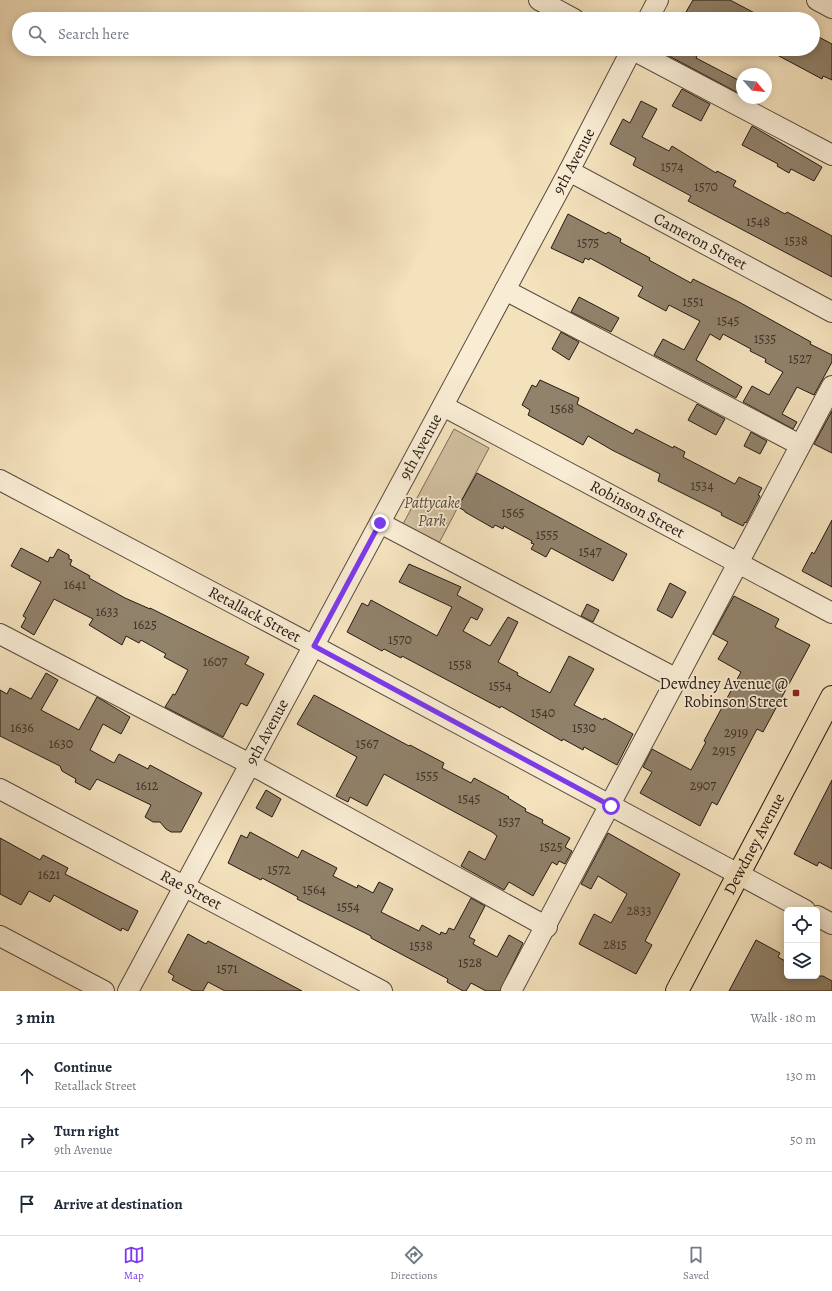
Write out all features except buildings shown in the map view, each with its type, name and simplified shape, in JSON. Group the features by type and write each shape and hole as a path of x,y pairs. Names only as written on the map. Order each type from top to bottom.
{"main road":[{"name":"Dewdney Avenue","path":"677,991 832,697"}],"street":[{"path":"539,0 561,12"},
{"path":"652,12 658,0"},
{"path":"817,0 832,8"},
{"name":"9th Avenue","path":"128,991 569,172 627,56"},
{"path":"644,56 832,155"},
{"name":"Cameron Street","path":"569,172 832,312"},
{"path":"505,290 800,445"},
{"path":"511,991 547,927 832,386"},
{"name":"Robinson Street","path":"443,406 832,613"},
{"name":"Retallack Street","path":"0,480 314,646 799,907"},
{"path":"380,523 677,679"},
{"path":"0,634 250,764 547,927"},
{"name":"Rae Street","path":"0,790 183,888 382,991"},
{"path":"820,918 832,924"},
{"path":"0,936 104,991"}],"green space":[{"name":"Pattycake Park","path":"454,429 489,448 439,543 403,524"}],"place":[{"name":"Dewdney Avenue @ Robinson Street","path":"796,693"}],"route":[{"path":"380,523 314,646 611,806"}]}
